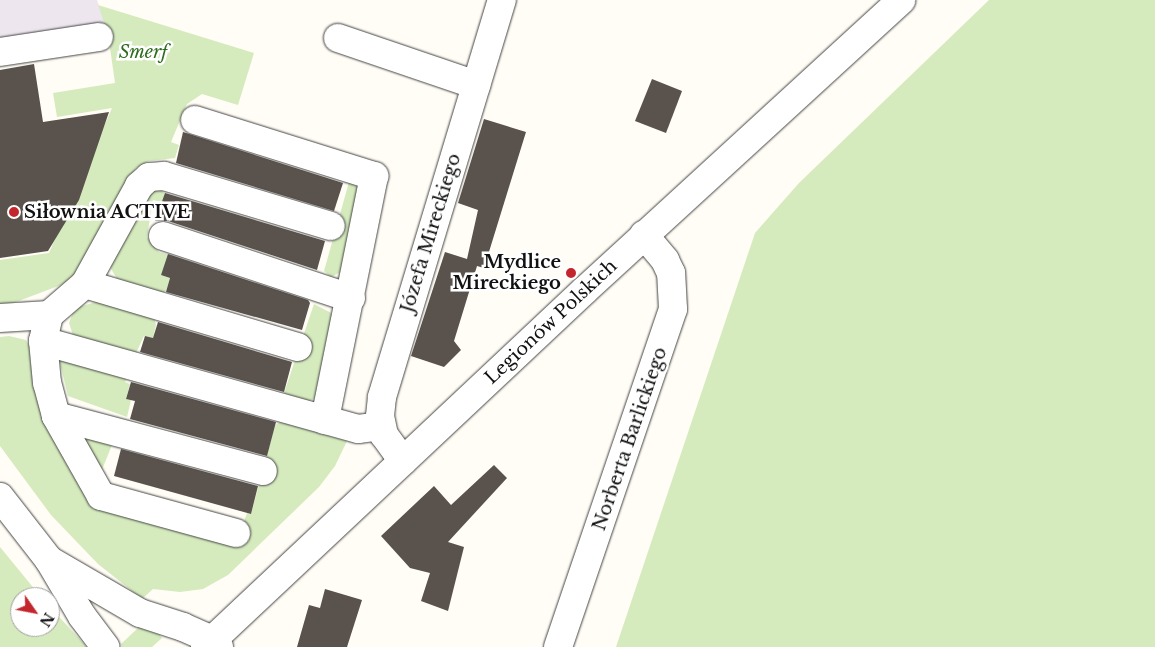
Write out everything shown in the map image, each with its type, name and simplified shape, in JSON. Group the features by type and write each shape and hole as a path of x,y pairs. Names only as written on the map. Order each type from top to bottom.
{"street":[{"name":"Józefa Mireckiego","path":"403,461 387,442 381,426 382,397 502,0"},
{"name":"Legionów Polskich","path":"212,645 403,461 644,235 901,0"},
{"path":"0,52 99,37"},
{"path":"338,38 476,85"},
{"path":"195,120 374,176 325,420"},
{"path":"236,533 101,496 56,416 47,383 43,342 49,315 85,284 139,186 149,177 164,176 331,226"},
{"name":"Norberta Barlickiego","path":"558,647 673,309 673,284 669,267 644,235"},
{"path":"163,236 351,298"},
{"path":"85,284 298,347"},
{"path":"0,318 49,315"},
{"path":"43,342 358,429 381,426"},
{"path":"56,416 264,471"},
{"path":"0,498 49,560 82,616 105,647"},
{"path":"49,560 140,613 212,645"}],"shaded area":[{"path":"0,0 97,0 108,34 0,49"}],"green space":[{"path":"989,0 1155,0 1155,647 616,647 755,233 799,183"},
{"name":"Smerf","path":"98,5 254,53 238,105 202,94 187,104 171,142 179,145 175,158 149,161 136,168 75,276 61,285 0,308 0,260 49,253 112,108 57,117 53,93 115,83 108,34"},
{"path":"349,182 359,188 345,270 331,277 324,271"},
{"path":"158,187 165,194 162,202 153,200 147,237 159,252 169,255 161,275 170,278 167,290 162,293 117,279 110,267 111,257 148,193"},
{"path":"96,302 154,317 156,325 153,338 144,336 136,353 73,335 69,323 73,313 79,307"},
{"path":"314,304 337,316 318,396 308,402 284,393"},
{"path":"9,336 26,340 30,347 54,436 86,493 235,547 247,513 251,514 275,425 281,422 347,441 335,466 319,487 228,575 203,589 180,592 153,589 142,599 98,564 51,515 0,446 0,337"},
{"path":"59,359 128,376 125,382 130,384 126,399 131,400 127,417 68,396"},
{"path":"79,433 112,445 101,472"},
{"path":"0,547 33,587 10,587 10,637 60,637 60,618 87,647 0,647"},
{"path":"139,627 159,634 162,638 152,647 122,647 121,644"}],"building":[{"path":"34,64 43,122 109,112 79,200 48,251 0,258 0,70"},
{"path":"652,79 682,91 666,133 635,121"},
{"path":"484,119 526,132 484,268 477,266 454,341 461,350 444,367 411,356 445,252 467,259 478,210 458,203"},
{"path":"183,132 343,183 334,211 176,163"},
{"path":"165,193 325,241 317,270 168,221 155,221"},
{"path":"168,254 308,300 310,303 302,330 166,292 170,278 161,275"},
{"path":"158,322 292,362 284,392 140,352 145,336 153,338"},
{"path":"131,382 276,422 267,456 130,419 135,401 126,399"},
{"path":"121,449 258,486 251,514 114,476"},
{"path":"494,465 507,478 448,542 464,547 448,611 421,601 430,573 410,568 381,536 434,486 451,505"},
{"path":"325,589 362,600 347,647 297,647 309,605 320,608"}],"place":[{"name":"Siłownia ACTIVE","path":"14,212"},
{"name":"Mydlice Mireckiego","path":"571,273"}]}
